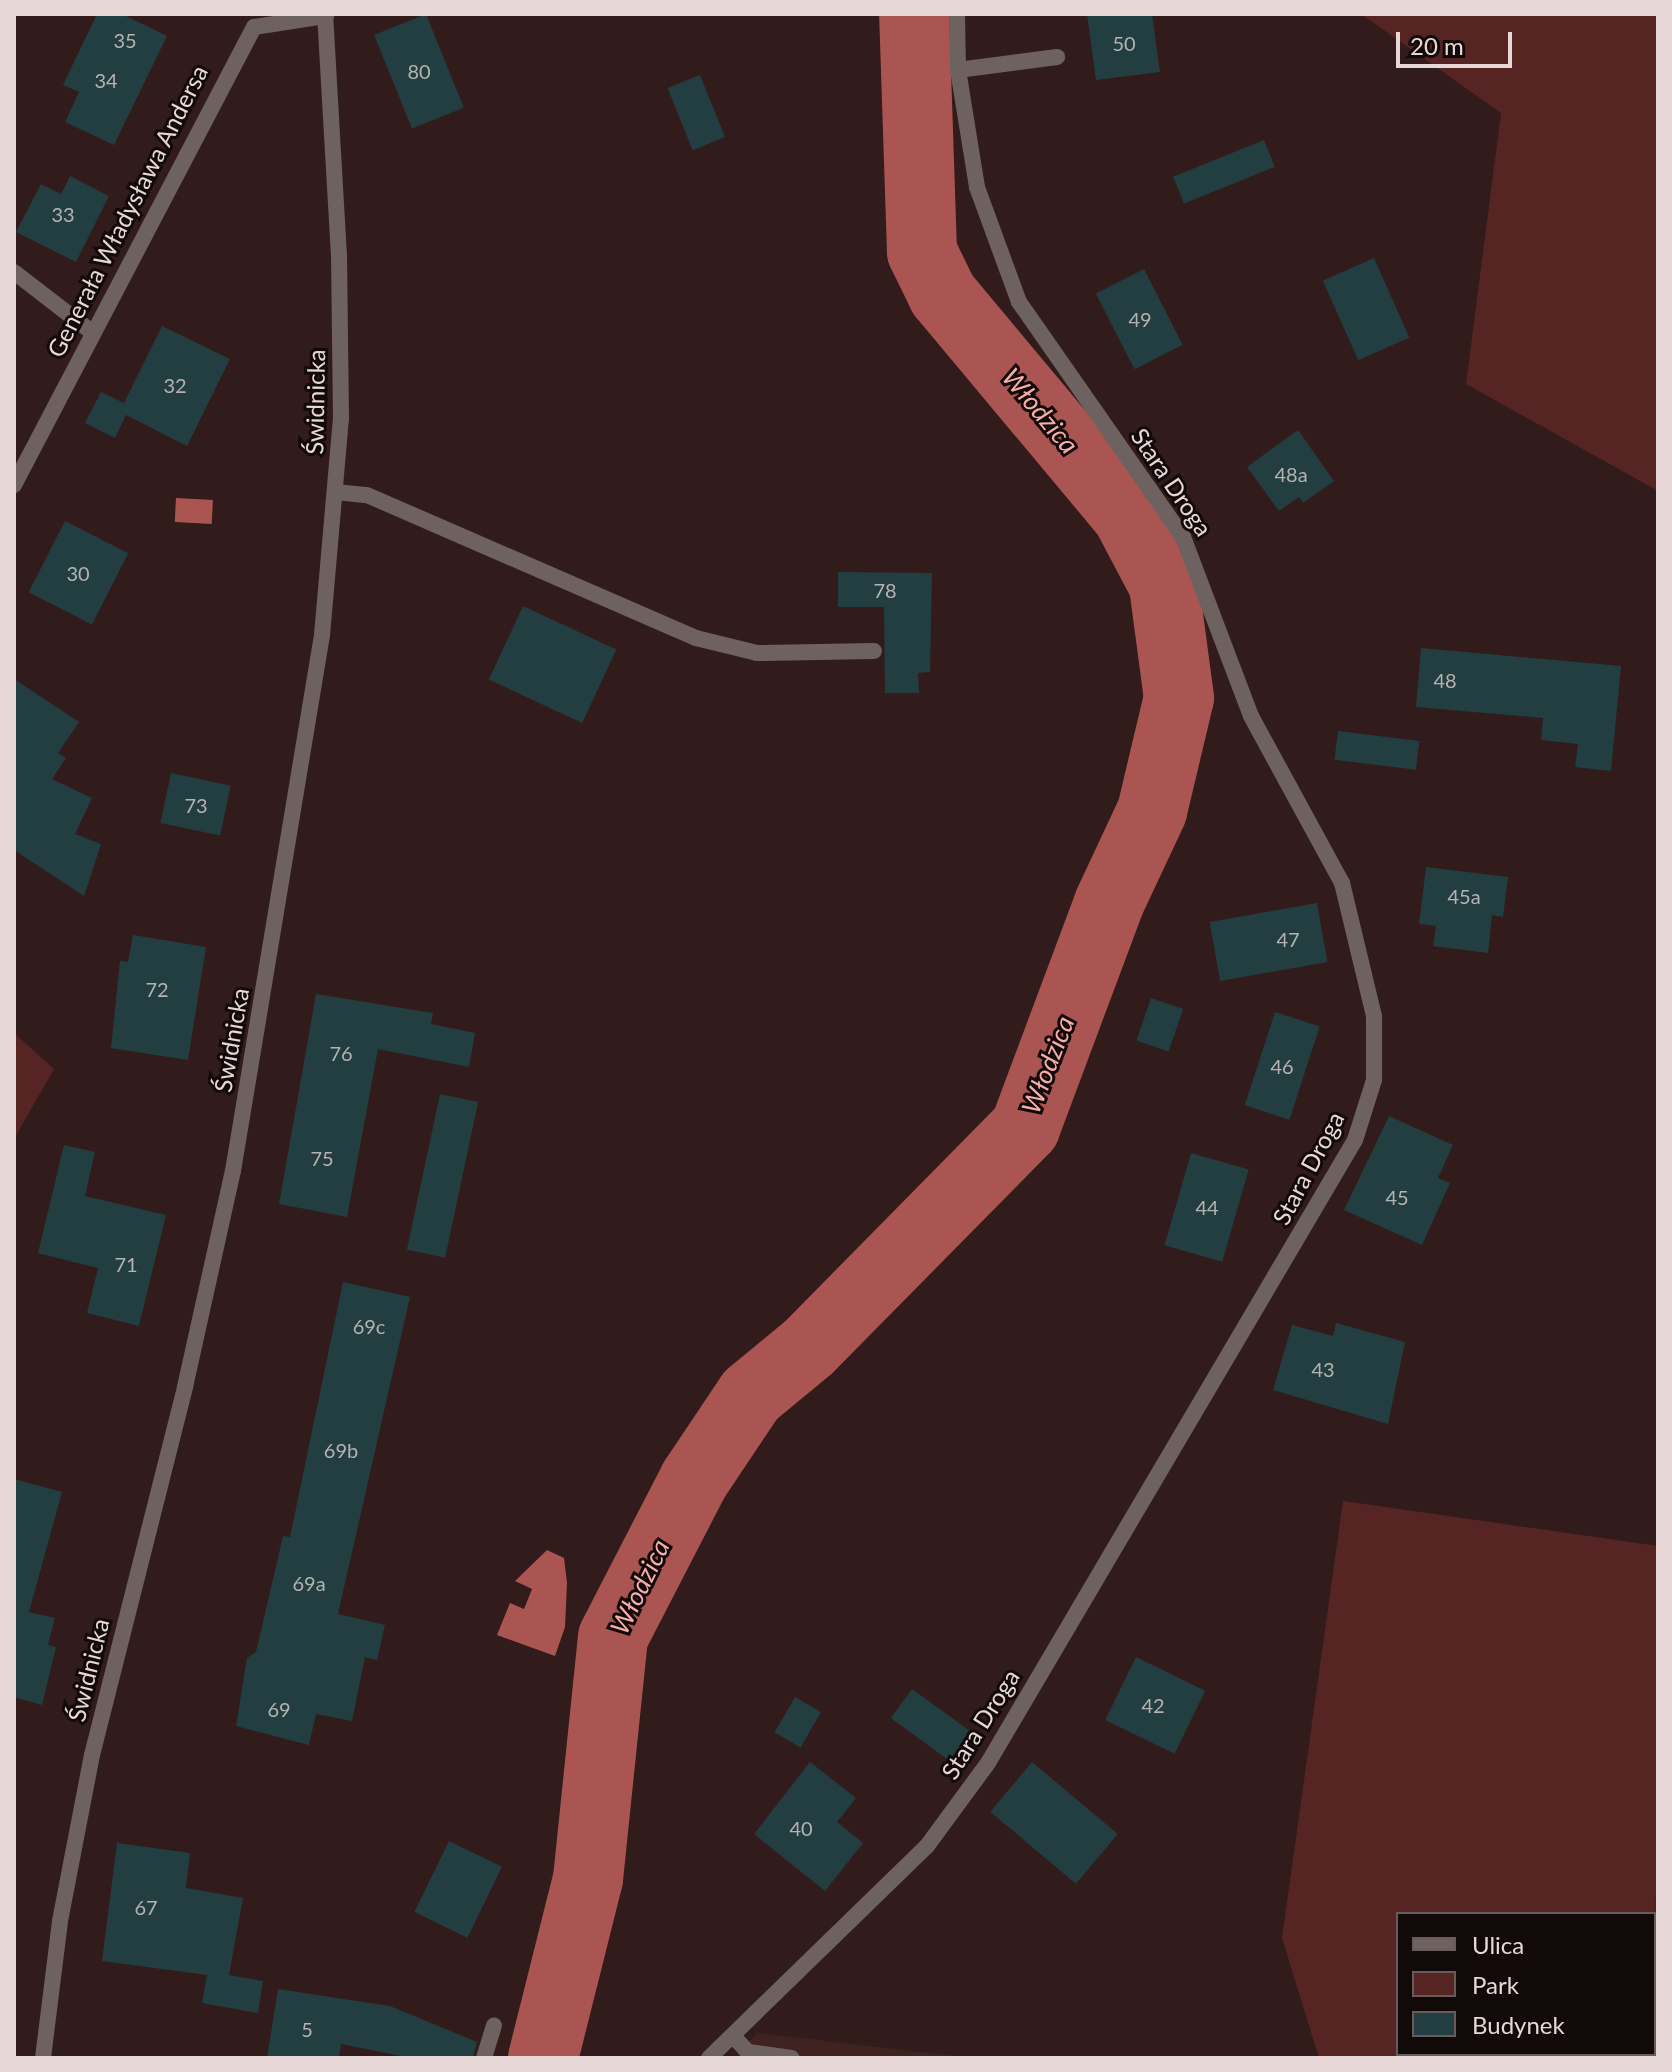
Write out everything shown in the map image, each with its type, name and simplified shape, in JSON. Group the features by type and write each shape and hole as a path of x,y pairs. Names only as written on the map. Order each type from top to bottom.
{"street":[{"name":"Stara Droga","path":"709,2058 927,1846 988,1763 1355,1140 1374,1080 1374,1016 1342,883 1251,716 1183,537 1019,302 977,187 958,70 957,14"},
{"name":"Generała Władysława Andersa","path":"14,485 254,27 326,15"},
{"name":"Świdnicka","path":"43,2058 60,1921 92,1755 185,1387 233,1171 322,635 336,492 339,256 326,15"},
{"path":"958,70 1057,57"},
{"path":"14,272 92,332"},
{"path":"336,492 367,495 696,638 757,653 874,651"},
{"path":"484,2058 494,2025"},
{"path":"733,2036 748,2052 792,2058"}],"shaded area":[{"path":"176,498 213,500 212,524 175,522"},
{"path":"547,1550 564,1558 567,1583 565,1627 555,1656 497,1635 510,1603 524,1609 532,1589 515,1581"},
{"path":"757,2033 972,2058 735,2058"}],"green space":[{"path":"1361,14 1658,14 1658,491 1466,384 1501,113"},
{"path":"14,1033 54,1069 14,1139"},
{"path":"1343,1501 1658,1546 1656,1912 1396,1912 1396,2056 1655,2058 1319,2058 1282,1938"}],"building":[{"path":"97,14 122,14 167,36 114,145 65,122 79,92 63,85"},
{"path":"426,14 464,108 412,129 374,35"},
{"path":"1087,14 1152,14 1160,72 1096,80"},
{"path":"700,75 725,137 693,150 668,88"},
{"path":"1264,140 1275,167 1184,204 1173,177"},
{"path":"70,176 109,196 76,262 16,232 41,184 61,194"},
{"path":"1374,258 1409,337 1358,360 1323,281"},
{"path":"1144,269 1183,345 1134,369 1096,294"},
{"path":"162,326 230,359 187,446 126,415 115,438 85,423 101,392 124,403"},
{"path":"1298,430 1334,481 1303,503 1299,497 1279,511 1247,467"},
{"path":"65,521 128,553 92,625 29,592"},
{"path":"838,572 932,573 930,672 918,673 919,693 885,693 884,607 838,607"},
{"path":"523,606 616,650 582,723 489,679"},
{"path":"1421,648 1621,666 1611,771 1575,767 1578,744 1541,740 1543,718 1416,707"},
{"path":"14,679 79,722 58,753 66,758 52,779 92,798 75,834 101,844 84,896 14,850"},
{"path":"1338,731 1419,741 1416,770 1334,760"},
{"path":"171,773 231,786 220,836 160,823"},
{"path":"1426,867 1508,877 1503,917 1492,915 1488,953 1433,946 1436,926 1419,924"},
{"path":"1317,903 1327,962 1220,981 1210,922"},
{"path":"133,935 206,947 188,1060 111,1048 120,961 128,962"},
{"path":"316,994 433,1013 431,1024 475,1033 469,1067 378,1049 347,1217 279,1204"},
{"path":"1151,998 1183,1009 1168,1052 1136,1041"},
{"path":"1275,1012 1320,1027 1289,1120 1245,1105"},
{"path":"440,1094 478,1102 445,1258 407,1250"},
{"path":"1389,1116 1453,1145 1438,1178 1450,1183 1422,1245 1344,1210"},
{"path":"64,1145 95,1152 85,1196 166,1215 139,1326 87,1313 98,1268 38,1253"},
{"path":"1191,1153 1249,1170 1222,1262 1165,1245"},
{"path":"343,1282 410,1297 338,1614 385,1625 377,1660 365,1657 352,1721 316,1714 309,1745 236,1726 247,1658 256,1652 283,1536 290,1537"},
{"path":"1336,1323 1405,1342 1388,1424 1273,1390 1292,1325 1333,1336"},
{"path":"14,1479 62,1492 29,1612 55,1618 48,1645 56,1647 42,1705 14,1697"},
{"path":"1136,1657 1205,1691 1175,1754 1105,1720"},
{"path":"912,1689 975,1735 954,1764 891,1718"},
{"path":"795,1697 821,1712 800,1748 774,1733"},
{"path":"810,1762 856,1798 837,1822 863,1843 825,1891 754,1834"},
{"path":"1032,1762 1118,1834 1076,1884 990,1812"},
{"path":"449,1841 502,1867 467,1938 414,1912"},
{"path":"117,1843 190,1853 186,1888 243,1898 229,1975 263,1981 258,2013 202,2003 207,1975 102,1961"},
{"path":"278,1989 390,2006 477,2042 473,2058 411,2058 341,2044 339,2058 267,2058"}],"waterway":[{"name":"Włodzica","path":"543,2058 588,1879 613,1637 694,1480 751,1395 809,1347 1025,1128 1109,903 1152,811 1179,698 1164,585 1127,515 943,295 922,252 914,14"}]}
